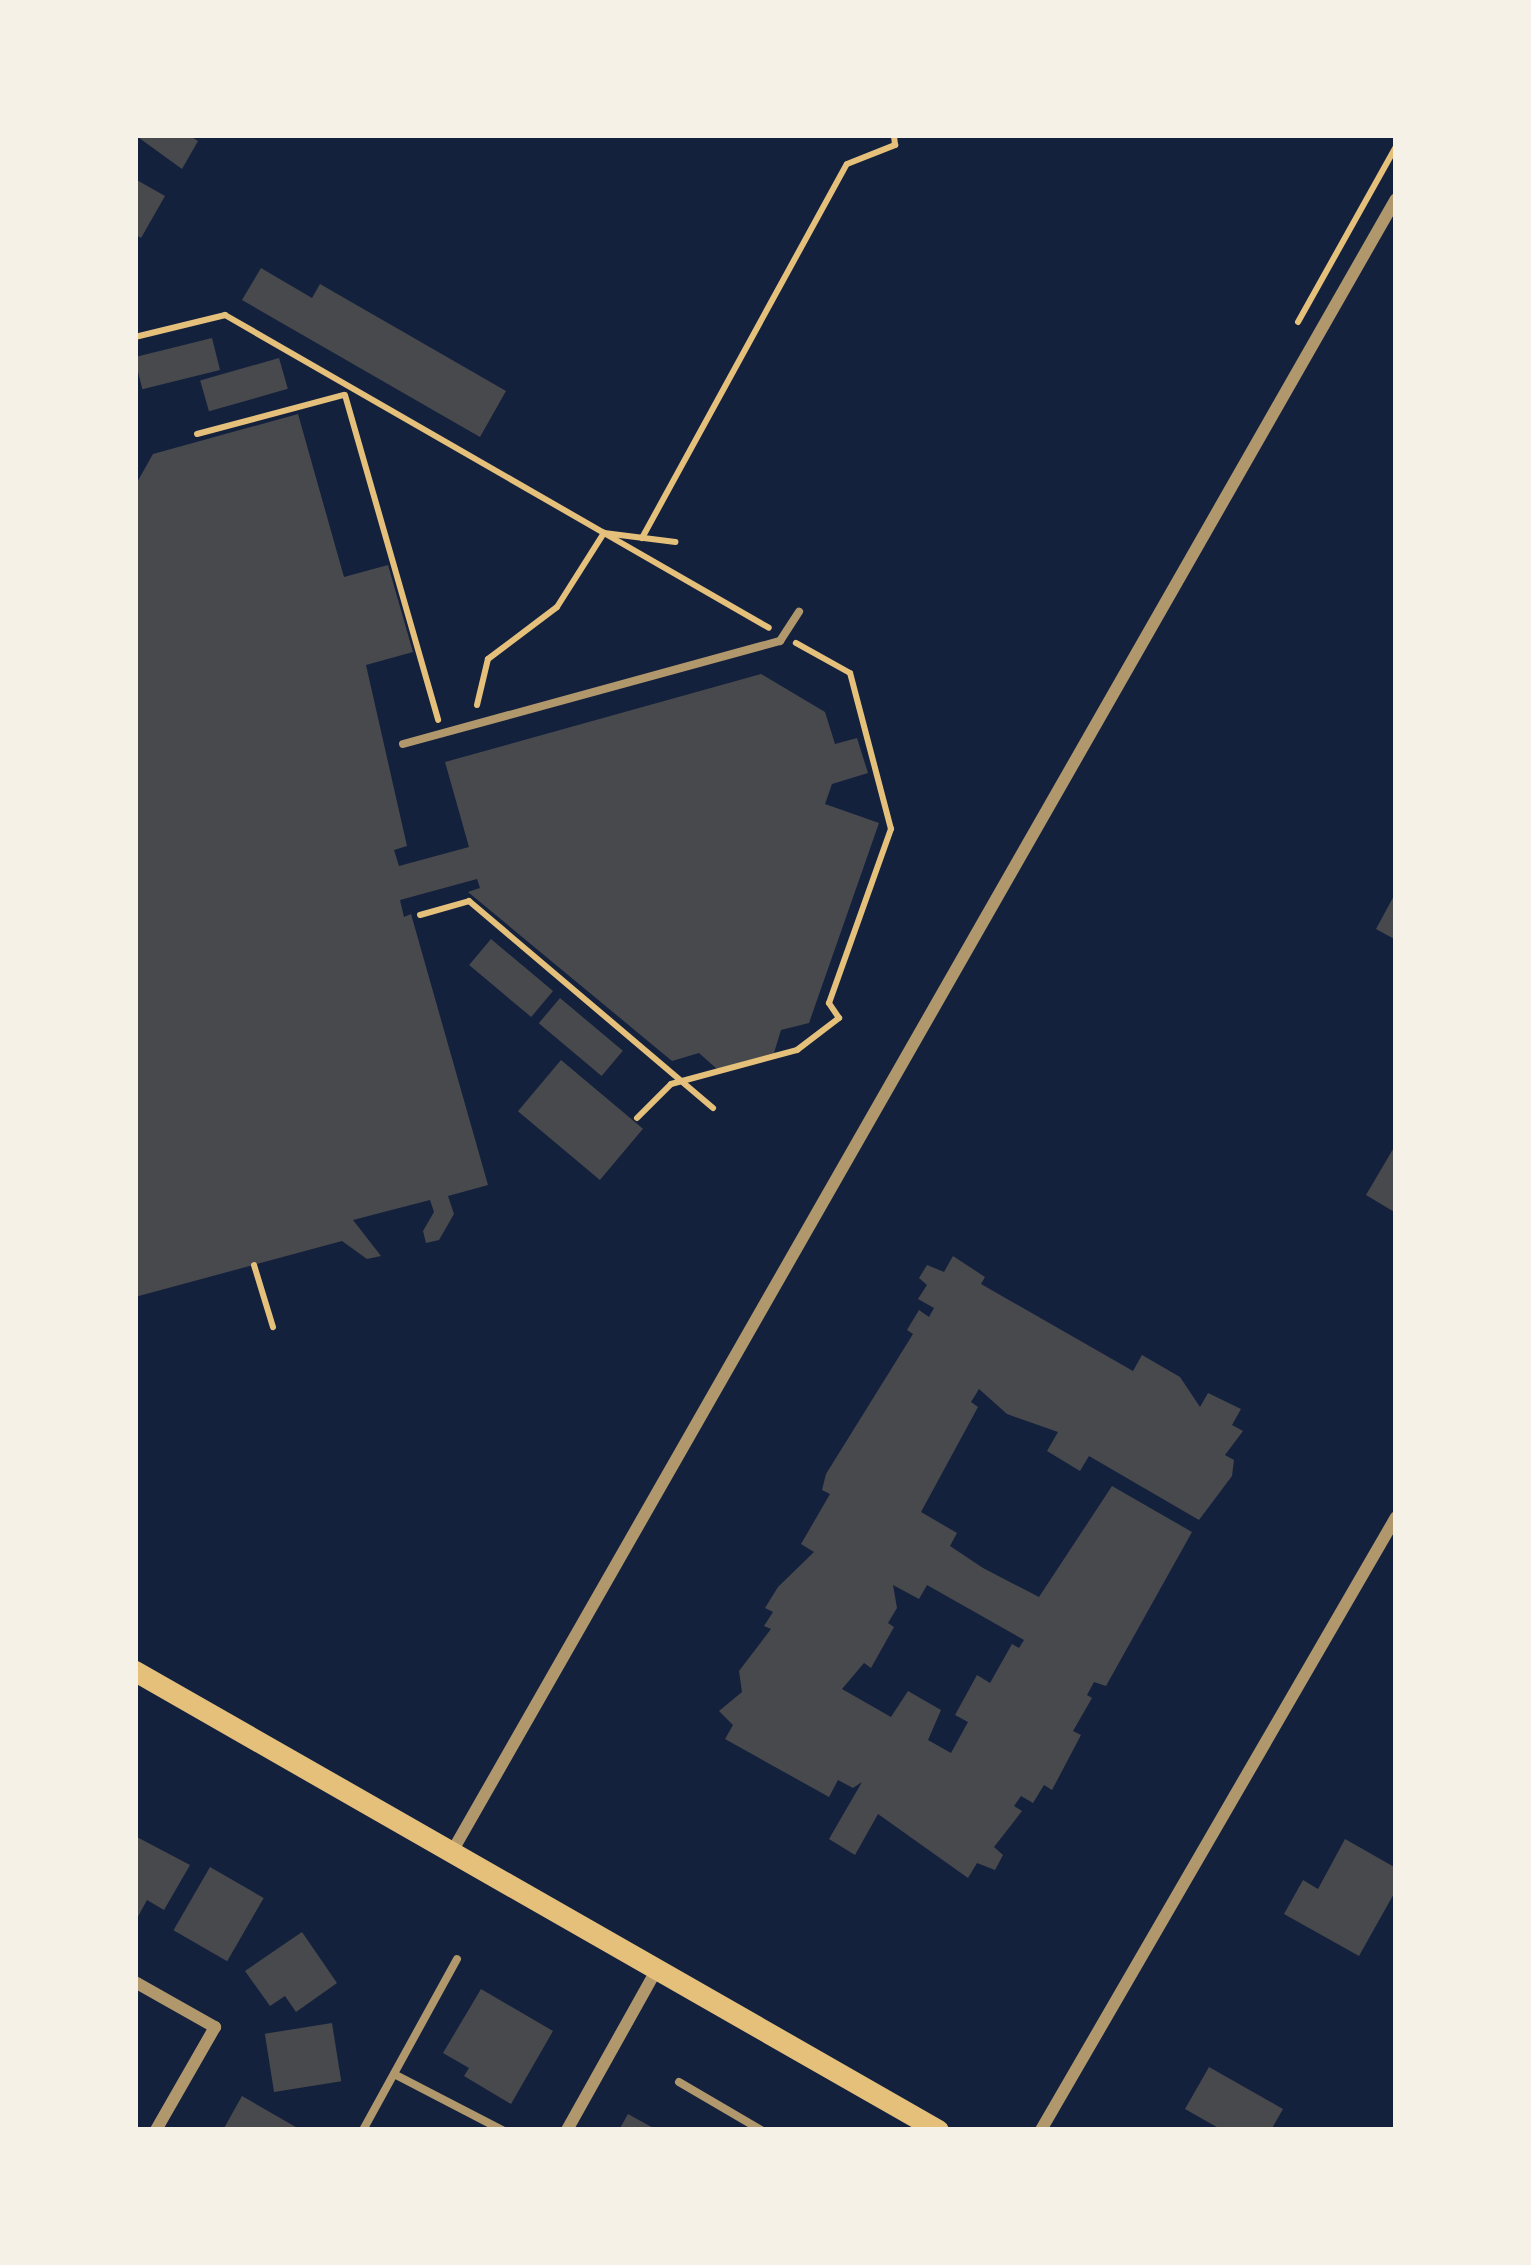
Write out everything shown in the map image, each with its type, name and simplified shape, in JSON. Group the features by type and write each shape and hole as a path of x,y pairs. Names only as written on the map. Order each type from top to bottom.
{"main road":[{"path":"135,1671 938,2130"}],"street":[{"path":"453,1850 1396,199"},
{"path":"1041,2130 1396,1517"},
{"path":"568,2130 657,1969"},
{"path":"135,1982 215,2027 156,2130"}],"lane":[{"path":"403,744 784,636 799,612"},
{"path":"363,2130 457,1959"},
{"path":"394,2074 502,2130"},
{"path":"679,2082 761,2130"}],"path":[{"path":"642,538 847,164 895,145 894,135"},
{"path":"135,337 225,315 346,391 850,673 891,829 829,1003 839,1018 797,1050 685,1081 637,1118"},
{"path":"196,434 346,391"},
{"path":"346,391 442,734"},
{"path":"604,533 676,542"},
{"path":"475,726 488,658 557,607 604,533"},
{"path":"420,915 470,901 713,1108"},
{"path":"254,1265 273,1327"}],"building":[{"path":"135,135 188,135 198,141 182,169"},
{"path":"135,179 165,196 141,238 135,234"},
{"path":"261,268 312,298 320,284 506,391 480,437 242,300"},
{"path":"212,338 220,370 142,389 135,357"},
{"path":"279,358 288,389 209,411 200,381"},
{"path":"298,414 344,577 388,565 413,652 366,665 407,846 394,850 399,866 469,847 445,762 761,674 825,712 835,744 857,738 868,773 832,784 825,804 879,823 809,1023 781,1030 774,1053 717,1069 699,1053 672,1061 468,892 480,888 477,879 400,900 404,917 411,914 488,1185 448,1196 454,1214 439,1240 426,1243 423,1231 434,1212 430,1200 353,1220 381,1256 367,1259 342,1241 135,1297 135,486 153,454"},
{"path":"1396,892 1396,940 1376,929"},
{"path":"491,939 553,991 531,1017 469,965"},
{"path":"560,998 623,1051 602,1076 539,1023"},
{"path":"561,1060 643,1129 600,1180 518,1111"},
{"path":"1396,1144 1396,1213 1366,1195"},
{"path":"953,1256 985,1277 981,1284 1133,1371 1142,1355 1180,1377 1200,1407 1208,1393 1241,1409 1232,1425 1243,1431 1225,1455 1234,1460 1232,1476 1199,1520 1089,1456 1080,1471 1047,1451 1058,1432 1007,1414 979,1389 971,1402 978,1407 921,1512 957,1533 950,1546 983,1568 1039,1597 1112,1486 1192,1532 1106,1686 1094,1682 1087,1695 1092,1698 1073,1731 1081,1735 1052,1790 1044,1785 1033,1803 1021,1796 1014,1806 1022,1811 994,1847 1003,1855 995,1870 977,1863 968,1878 878,1814 855,1855 829,1839 862,1782 853,1788 838,1780 829,1797 725,1739 733,1725 719,1711 742,1692 739,1671 771,1629 764,1626 773,1612 765,1608 778,1587 814,1552 801,1544 830,1494 822,1490 826,1474 913,1334 907,1330 919,1310 929,1317 934,1308 918,1299 927,1285 919,1278 927,1265 944,1272","holes":["893,1585 919,1599 927,1585 1024,1640 1019,1648 1012,1644 990,1683 977,1675 955,1715 968,1722 951,1753 928,1740 941,1710 908,1691 891,1717 842,1689 864,1663 871,1668 894,1627 888,1623 897,1608"]},
{"path":"135,1836 190,1865 164,1910 147,1900 135,1922"},
{"path":"1345,1839 1396,1868 1396,1890 1359,1956 1284,1914 1303,1880 1318,1889"},
{"path":"210,1867 264,1898 227,1961 174,1930"},
{"path":"302,1932 337,1983 296,2012 285,1996 270,2006 245,1971"},
{"path":"481,1989 553,2031 511,2104 464,2076 469,2068 443,2053"},
{"path":"332,2023 341,2081 274,2092 265,2034"},
{"path":"1209,2067 1283,2109 1271,2130 1222,2130 1185,2109"},
{"path":"242,2096 301,2130 223,2130"},
{"path":"628,2114 657,2130 619,2130"}]}
